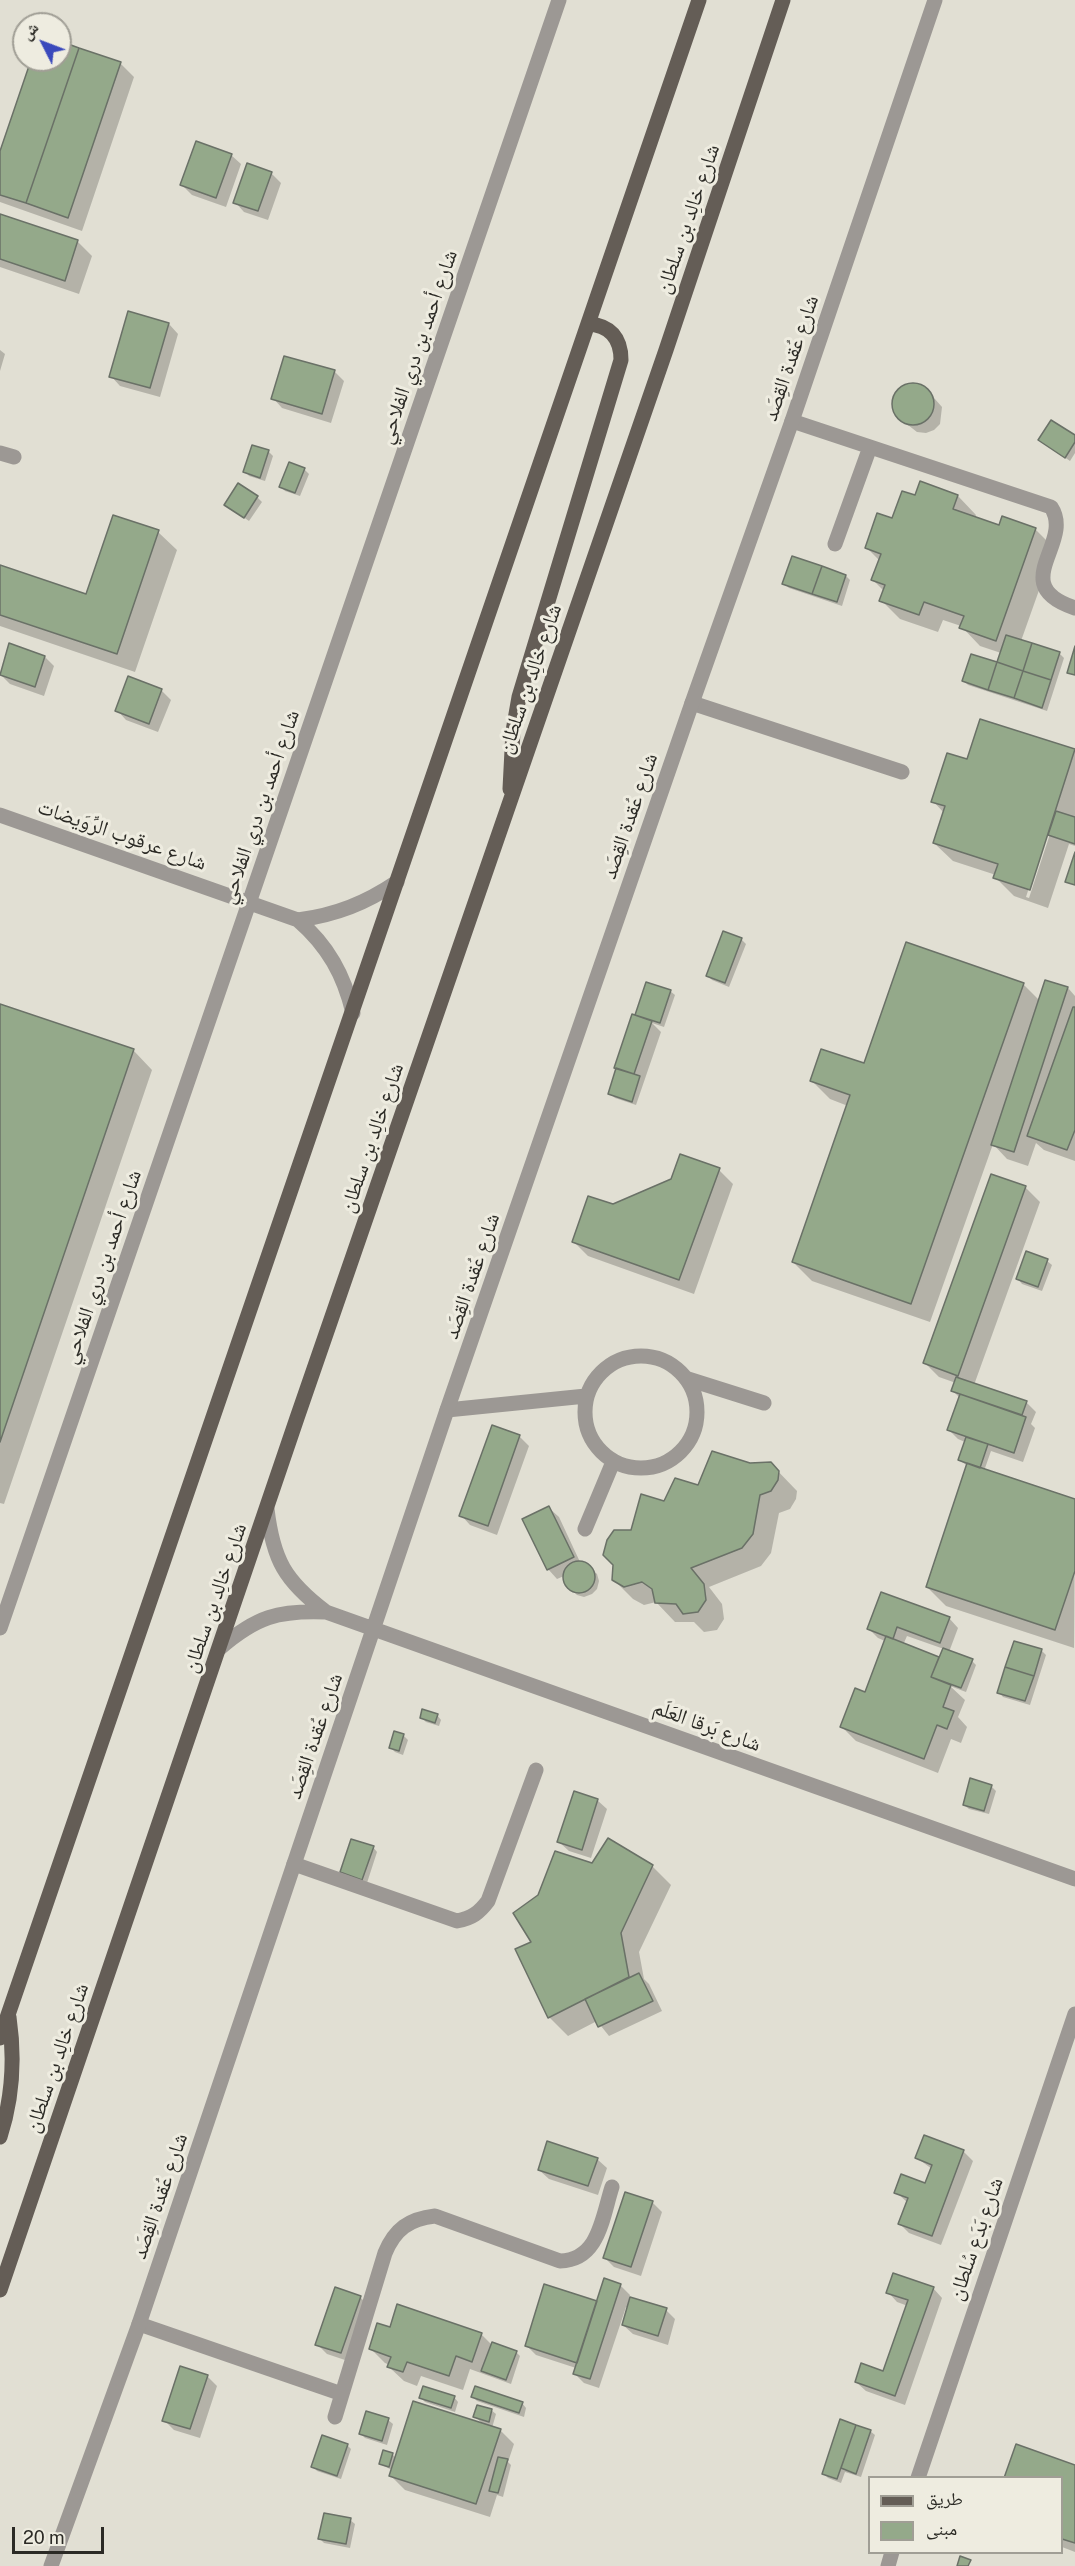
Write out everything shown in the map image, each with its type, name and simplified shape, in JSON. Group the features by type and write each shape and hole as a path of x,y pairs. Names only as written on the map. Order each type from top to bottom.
{"main road":[{"path":"0,2038 699,0"},
{"name":"شارع خالِد بن سلطان","path":"0,2290 666,350 783,0"},
{"path":"510,801 510,766 519,697 621,360 621,348 617,338 609,329 599,324 588,324"},
{"path":"0,2136 10,2100 13,2071 13,2042 8,2014"}],"street":[{"name":"شارع أحمد بن دري الفلاحي","path":"0,1628 559,0"},
{"name":"شارع عُقدة القِصَد","path":"51,2566 139,2325 447,1410 792,421 935,0"},
{"path":"792,421 1051,507 1059,524 1044,572 1046,591 1052,598 1075,608"},
{"path":"835,544 870,447"},
{"path":"692,703 902,772"},
{"name":"شارع عرقوب الرِّوَيضات","path":"0,815 250,901 298,920 315,935 328,952 348,992 353,1013"},
{"path":"298,920 320,917 361,904 397,882"},
{"path":"688,1379 697,1402 695,1428 683,1450 662,1465 637,1469 613,1461 594,1445 585,1421 586,1396 599,1374 619,1359 645,1355 669,1362 688,1379 764,1403"},
{"path":"447,1410 586,1396"},
{"path":"585,1529 613,1461"},
{"name":"شارع بَرقا العَلَم","path":"267,1509 271,1540 283,1568 301,1593 326,1612 1075,1879"},
{"name":"شارع بَرقا العَلَم","path":"220,1648 242,1629 268,1617 297,1611 326,1612"},
{"path":"294,1864 458,1921 471,1918 481,1911 488,1901 536,1770"},
{"name":"شارع بَدَع سُلطان","path":"919,2476 1075,2014"},
{"path":"335,2417 385,2253 392,2237 404,2225 419,2218 435,2216 560,2261 573,2260 585,2255 593,2245 612,2187"},
{"path":"139,2325 342,2394"}],"building":[{"path":"72,45 79,48 72,68"},
{"path":"79,48 121,62 68,218 26,203"},
{"path":"27,72 71,72 26,203 0,195 0,151"},
{"path":"196,141 232,154 216,198 180,185"},
{"path":"247,163 272,172 258,211 233,203"},
{"path":"0,214 78,240 65,281 0,259"},
{"path":"128,311 169,323 150,388 109,377"},
{"path":"284,356 335,370 322,414 271,399"},
{"path":"913,383 928,389 934,404 928,419 913,425 898,419 892,404 898,389"},
{"path":"1051,420 1075,435 1075,442 1065,458 1038,440"},
{"path":"252,445 269,450 260,478 243,472"},
{"path":"289,462 305,468 295,493 279,487"},
{"path":"920,481 958,495 953,509 999,525 1002,516 1036,528 996,641 959,628 964,616 924,602 919,615 879,601 885,585 871,580 881,554 865,548 877,513 892,518 902,491 915,495"},
{"path":"238,483 258,496 244,518 224,505"},
{"path":"113,515 159,530 117,654 0,615 0,565 86,594"},
{"path":"792,556 822,566 812,594 782,584"},
{"path":"822,566 846,575 837,602 812,594"},
{"path":"1006,635 1032,643 1023,671 997,662"},
{"path":"9,643 45,656 35,687 0,675"},
{"path":"1032,643 1060,652 1051,680 1023,671"},
{"path":"1075,646 1075,675 1067,673"},
{"path":"971,654 997,662 988,690 962,681"},
{"path":"997,662 1023,671 1014,698 988,690"},
{"path":"1023,671 1051,680 1042,708 1014,698"},
{"path":"128,676 162,689 149,724 115,711"},
{"path":"980,719 1075,749 1030,890 993,878 998,864 933,843 945,806 931,802 947,753 967,759"},
{"path":"1056,811 1075,817 1075,844 1048,835"},
{"path":"1075,852 1075,885 1065,882"},
{"path":"723,931 742,938 725,983 706,976"},
{"path":"906,942 1024,983 911,1304 792,1262 850,1095 810,1081 821,1049 864,1063"},
{"path":"1045,980 1068,987 1014,1152 991,1145"},
{"path":"646,982 671,990 660,1023 635,1015"},
{"path":"0,1004 134,1049 0,1442"},
{"path":"1073,1007 1075,1007 1075,1130 1067,1150 1027,1136"},
{"path":"632,1014 652,1021 634,1074 614,1068"},
{"path":"616,1068 640,1076 632,1102 608,1094"},
{"path":"680,1154 720,1168 679,1280 572,1242 588,1196 613,1204 671,1179"},
{"path":"991,1174 1026,1186 958,1376 923,1363"},
{"path":"1026,1251 1048,1259 1038,1287 1016,1279"},
{"path":"956,1377 1027,1401 1022,1415 951,1391"},
{"path":"960,1394 1026,1417 1014,1453 947,1430"},
{"path":"492,1425 520,1435 488,1526 459,1516"},
{"path":"966,1437 988,1444 980,1468 958,1460"},
{"path":"712,1451 750,1463 771,1462 779,1471 778,1480 771,1491 760,1495 753,1534 742,1548 691,1568 704,1584 706,1600 698,1612 683,1614 676,1604 655,1603 652,1589 642,1582 624,1587 612,1580 613,1565 603,1555 607,1540 614,1530 631,1530 641,1494 664,1501 675,1478 698,1485"},
{"path":"967,1463 1075,1499 1075,1571 1055,1630 926,1587"},
{"path":"549,1506 574,1557 547,1570 522,1519"},
{"path":"579,1561 590,1566 595,1577 590,1588 579,1593 568,1588 563,1577 568,1566"},
{"path":"881,1592 950,1617 940,1643 897,1627 893,1639 867,1629"},
{"path":"886,1636 939,1657 931,1677 951,1685 943,1707 954,1711 947,1729 937,1725 924,1759 840,1727 855,1688 865,1692"},
{"path":"1014,1641 1042,1649 1034,1676 1005,1667"},
{"path":"943,1648 973,1659 961,1688 931,1677"},
{"path":"1005,1667 1034,1676 1025,1701 997,1693"},
{"path":"422,1709 438,1714 435,1723 420,1718"},
{"path":"394,1731 404,1734 399,1751 389,1748"},
{"path":"970,1778 992,1785 984,1811 963,1805"},
{"path":"574,1791 598,1799 582,1850 557,1842"},
{"path":"608,1838 653,1865 621,1933 629,1977 548,2018 515,1949 531,1942 513,1913 538,1895 555,1851 592,1863"},
{"path":"351,1839 374,1846 362,1880 340,1872"},
{"path":"639,1973 653,2001 598,2027 585,1999"},
{"path":"924,2135 964,2150 932,2236 898,2224 908,2198 894,2193 901,2174 925,2183 932,2165 915,2158"},
{"path":"547,2141 598,2158 588,2186 538,2170"},
{"path":"625,2192 653,2201 631,2267 603,2258"},
{"path":"893,2273 934,2287 895,2396 855,2382 861,2363 883,2371 908,2300 886,2293"},
{"path":"604,2278 621,2284 590,2379 573,2374"},
{"path":"544,2284 597,2301 577,2363 525,2346"},
{"path":"335,2287 361,2296 341,2353 315,2345"},
{"path":"630,2297 667,2308 658,2336 622,2325"},
{"path":"397,2304 482,2333 472,2362 456,2356 449,2376 407,2362 403,2372 387,2367 391,2357 369,2349 377,2323 390,2327"},
{"path":"492,2342 517,2351 506,2380 481,2371"},
{"path":"180,2366 208,2375 190,2429 162,2421"},
{"path":"423,2386 455,2396 451,2408 419,2398"},
{"path":"475,2386 523,2402 519,2413 471,2397"},
{"path":"413,2401 501,2429 476,2504 389,2476"},
{"path":"477,2405 492,2409 489,2422 473,2417"},
{"path":"366,2411 389,2418 382,2441 359,2434"},
{"path":"840,2419 856,2425 837,2479 822,2474"},
{"path":"856,2425 871,2430 856,2474 841,2468"},
{"path":"322,2435 348,2444 337,2476 311,2467"},
{"path":"1016,2444 1075,2465 1075,2543 1063,2539 1063,2476 1005,2476"},
{"path":"383,2450 393,2453 389,2467 379,2464"},
{"path":"498,2457 508,2459 498,2493 489,2491"},
{"path":"324,2513 351,2518 346,2544 318,2539"},
{"path":"960,2556 971,2560 968,2566 957,2566"}]}
